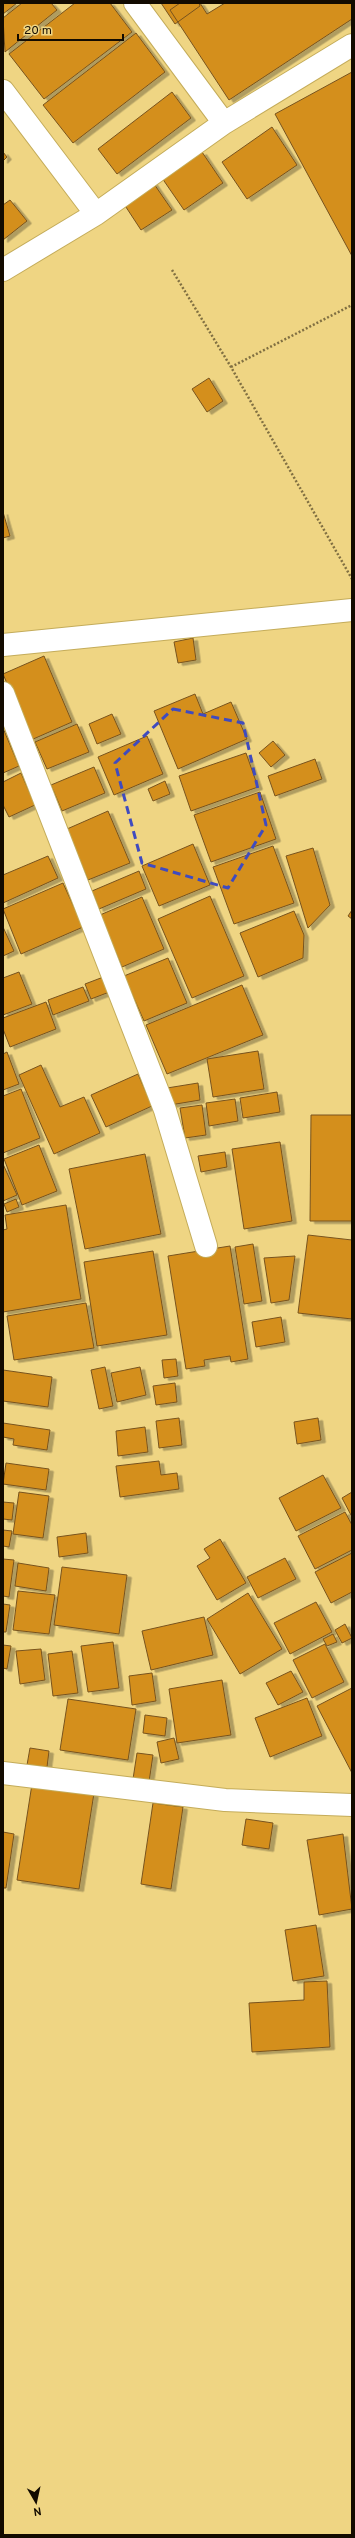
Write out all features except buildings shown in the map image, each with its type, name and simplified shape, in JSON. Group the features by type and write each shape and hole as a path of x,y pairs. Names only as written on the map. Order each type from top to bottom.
{"street":[{"path":"135,3 224,123"},
{"path":"3,270 96,214 224,123 352,45"},
{"path":"3,91 96,214"},
{"path":"3,645 352,610"},
{"path":"3,693 165,1110 206,1246"},
{"path":"3,1773 225,1800 352,1805"}],"path":[{"path":"172,270 231,367 352,579"},
{"path":"231,367 352,305"}],"highlighted area":[{"path":"173,709 243,723 266,825 228,888 142,863 115,763"}]}
